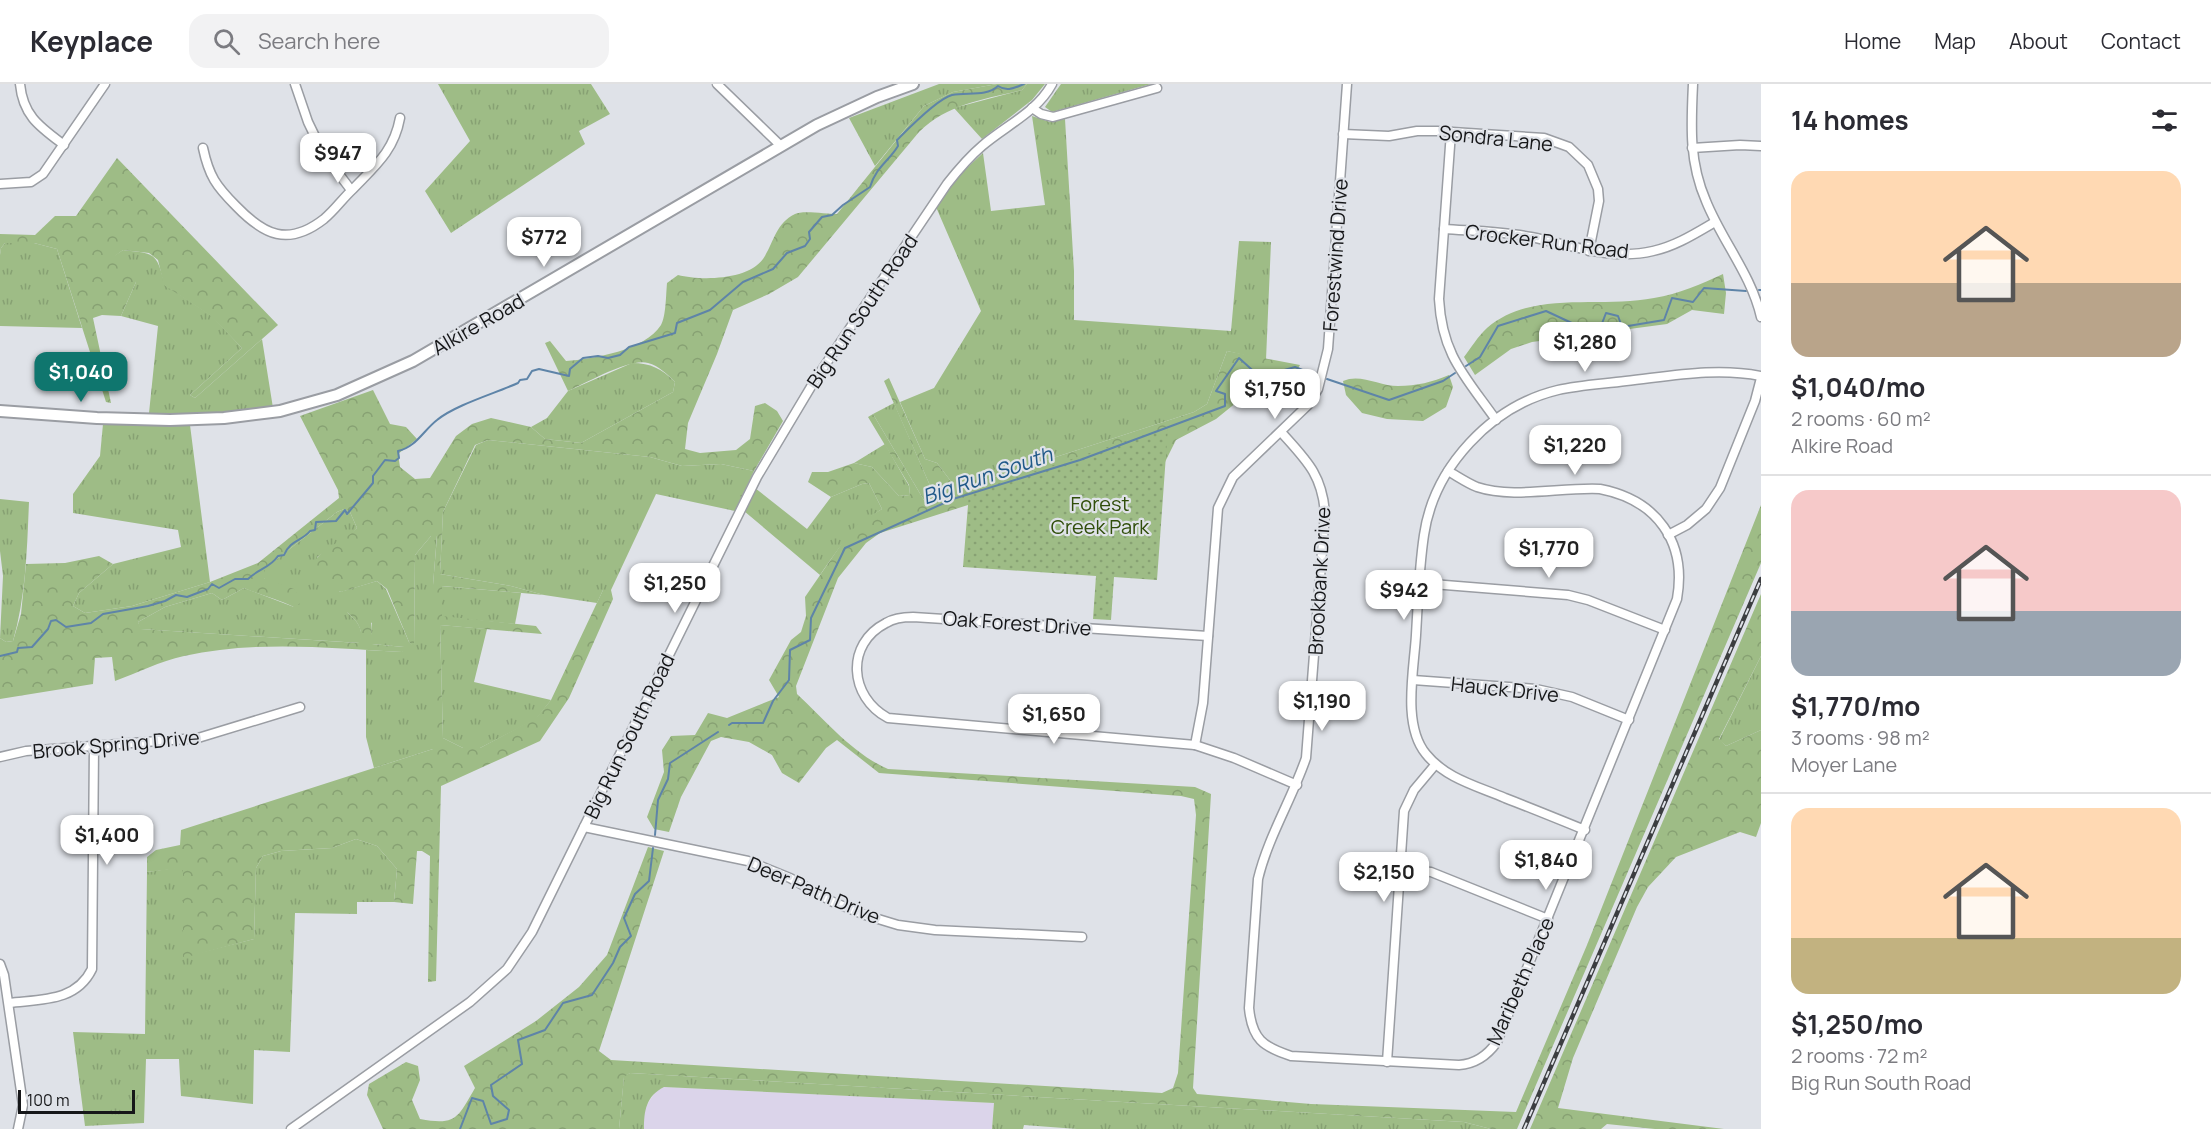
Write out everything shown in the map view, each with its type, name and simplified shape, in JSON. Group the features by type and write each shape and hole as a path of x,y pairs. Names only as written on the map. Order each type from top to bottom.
{"main road":[{"name":"Alkire Road","path":"0,411 98,418 215,418 280,411 337,395 413,361 781,146 846,111 913,84"}],"street":[{"path":"20,84 22,102 28,114 46,132 64,145"},
{"path":"0,184 31,182 43,174 105,84"},
{"path":"295,84 308,122 323,153 351,190"},
{"path":"717,84 781,146"},
{"name":"Big Run South Road","path":"291,1129 470,1002 507,969 532,932 736,518 789,420 947,184 962,165 983,145 1032,108 1052,84"},
{"name":"Forestwind Drive","path":"1195,745 1203,703 1218,508 1233,477 1308,405 1318,389 1328,349 1347,84"},
{"path":"1693,84 1692,148 1700,187 1715,222 1751,287 1761,317"},
{"path":"1032,108 1041,114 1053,117 1156,88"},
{"path":"203,148 207,169 217,186 250,220 261,229 287,234 309,228 325,218 390,150 397,135 400,118"},
{"name":"Sondra Lane","path":"1343,134 1389,136 1417,131 1450,132 1544,138 1569,147 1594,176 1599,201 1589,251"},
{"path":"1450,132 1439,299 1443,334 1453,359 1496,420"},
{"path":"1692,148 1740,144 1761,146"},
{"name":"Crocker Run Road","path":"1444,229 1505,233 1589,251 1615,254 1653,251 1678,242 1715,222"},
{"path":"1585,830 1456,778 1435,765 1424,752 1412,722 1420,583 1427,520 1448,471 1474,437 1496,420 1535,398 1557,390 1710,371 1733,371 1761,377 1755,401 1720,488 1706,509 1687,525 1668,535"},
{"name":"Brookbank Drive","path":"1271,1050 1260,1041 1255,1033 1249,1008 1258,879 1306,758 1324,513 1321,484 1305,460 1281,432"},
{"name":"Maribeth Place","path":"1271,1050 1291,1056 1449,1065 1468,1064 1492,1050 1585,830 1677,600 1678,558 1659,520 1647,508 1614,492 1586,489 1506,492 1488,490 1475,486 1448,471"},
{"path":"1420,583 1568,595 1588,600 1665,630"},
{"name":"Oak Forest Drive","path":"1195,745 888,718 873,708 862,694 857,670 864,643 872,633 885,623 906,617 1208,636"},
{"name":"Hauck Drive","path":"1413,680 1554,692 1629,720"},
{"name":"Brook Spring Drive","path":"0,757 26,751 211,736 300,707"},
{"path":"1195,745 1234,758 1296,785"},
{"path":"9,1003 70,993 84,984 92,969 94,746"},
{"path":"1387,1062 1404,811 1414,790 1435,765"},
{"name":"Deer Path Drive","path":"584,827 748,861 790,878 833,902 898,925 935,930 1082,937"},
{"path":"1400,869 1431,872 1548,919"},
{"path":"0,964 9,1003 23,1105 18,1129"}],"shaded area":[{"path":"664,1087 994,1103 992,1129 644,1129 644,1110 655,1092"}],"green space":[{"path":"438,84 591,84 610,114 579,131 585,144 451,233 425,191 470,141"},
{"path":"939,84 997,84 953,92 924,106 875,166 849,118"},
{"path":"997,84 1027,84 1022,90 967,104 930,122 919,132 798,277 769,294 733,310 688,423 685,449 700,453 736,450 750,439 755,406 765,403 777,411 783,421 754,471 721,464 682,466 650,457 488,440 475,445 443,512 440,574 511,586 544,595 442,586 442,616 536,626 542,634 440,625 443,738 463,748 480,748 536,718 551,700 603,590 611,590 613,599 569,698 540,741 441,786 436,981 428,982 430,856 417,851 413,904 394,902 397,869 377,846 356,839 332,848 281,851 263,856 256,868 254,939 183,958 183,868 147,872 147,857 156,850 180,845 181,830 433,749 433,585 437,536 431,536 415,555 414,647 409,642 387,589 377,581 341,592 331,588 313,564 322,553 357,528 350,512 344,509 264,569 264,578 294,589 302,602 294,607 244,588 222,600 212,593 165,607 138,622 141,629 359,643 361,634 359,626 347,612 351,605 364,608 368,612 372,644 404,647 406,650 402,652 320,647 238,648 175,658 115,681 112,657 95,658 93,684 0,699 0,638 6,642 13,641 21,614 26,564 65,563 99,556 113,564 79,593 73,606 85,613 132,606 210,582 258,563 339,498 338,490 300,416 373,390 390,424 406,427 417,439 398,454 400,467 415,479 430,478 456,436 472,424 491,418 531,427 545,439 581,443 673,392 675,382 656,366 640,362 619,368 568,391 545,343 550,341 566,361 618,352 643,341 661,325 665,311 667,283 678,275 699,278 724,277 736,275 756,266 767,253 779,228 788,218 803,212 837,214 924,106 953,92"},
{"path":"1027,84 1045,84 1032,100 982,139 954,108 1022,90"},
{"path":"1061,84 1151,84 1052,112 1045,107"},
{"path":"1032,116 1050,122 1065,119 1074,271 1074,320 1231,331 1239,241 1271,242 1266,360 1227,351 1207,404 1194,412 973,484 953,484 937,463 925,459 900,402 934,388 981,311 936,207 956,178 983,153 991,211 1045,205"},
{"path":"117,158 278,325 195,398 190,395 242,348 211,316 164,285 158,260 149,253 123,250 115,256 135,271 136,282 121,316 102,315 93,318 111,403 106,402 57,249 34,243 5,243 0,255 0,234 35,235 55,216 76,216"},
{"path":"5,243 34,243 57,249 82,328 0,326 0,255"},
{"path":"123,250 153,257 159,266 165,285 212,316 242,348 190,395 195,398 262,339 273,408 215,414 149,413 158,326 121,316 136,282 114,256"},
{"path":"1723,274 1726,293 1724,314 1692,310 1667,324 1532,342 1511,349 1475,375 1464,357 1487,328 1505,316 1525,308 1567,302 1633,301 1654,298 1681,291"},
{"path":"1227,351 1300,365 1291,380 1263,381 1216,419 1176,440 1165,462 968,505 880,533 866,543 838,578 796,686 797,694 851,746 888,769 1195,787 1211,794 1193,1088 1197,1094 1311,1104 1516,1112 1587,945 1761,505 1761,563 1517,1129 1491,1129 1464,1122 630,1073 624,1077 619,1129 383,1129 367,1095 369,1084 406,1062 418,1066 420,1080 412,1100 420,1119 449,1120 460,1112 475,1088 464,1066 536,1021 579,987 607,955 648,847 664,851 599,1051 611,1060 1162,1093 1173,1088 1178,1073 1196,815 1194,799 1181,796 879,773 837,740 826,748 799,783 782,773 772,755 749,742 721,737 711,741 681,797 669,832 654,829 647,817 664,772 662,750 671,736 695,735 708,713 727,718 779,697 769,680 791,640 801,632 806,616 805,597 849,533 860,522 882,509 869,483 831,497 808,482 812,472 828,472 854,463 872,467 899,496 910,495 909,485 868,417 873,414 925,502 933,500 932,490 884,381 889,378 925,459 937,463 953,484 973,484 1194,412 1207,404"},
{"path":"632,363 651,366 665,374 675,382 673,392 581,443 545,439 531,427 547,418 568,391"},
{"path":"1449,375 1453,387 1446,407 1423,421 1387,419 1362,413 1346,395 1343,381 1356,378 1405,386 1437,380"},
{"path":"894,403 932,490 933,500 925,502 873,414"},
{"path":"103,424 190,425 210,582 132,606 85,613 73,606 79,593 113,564 181,547 178,530 73,513 73,494 100,456"},
{"name":"Forest Creek Park","path":"1168,427 1157,580 1114,577 1111,620 1093,619 1096,576 963,567 969,493"},
{"path":"488,440 650,457 682,466 721,464 754,471 735,511 656,494 611,590 603,590 597,603 440,574 443,512 476,445"},
{"path":"885,444 909,486 910,495 899,496 872,467 854,463"},
{"path":"869,483 882,509 854,530 820,575 744,511 755,488 807,529 831,497"},
{"path":"0,499 29,502 21,607 13,641 6,642 0,638 3,576 0,551"},
{"path":"344,509 350,512 357,528 351,535 317,557 340,592 377,581 386,589 409,642 414,646 415,555 431,536 437,535 433,585 433,749 374,768 366,737 366,650 402,652 404,647 372,644 372,623 347,612 359,626 360,643 140,629 138,622 165,607 212,593 222,600 244,588 294,607 264,578 264,569"},
{"path":"441,586 521,593 515,624 442,617"},
{"path":"1761,594 1761,656 1719,739 1726,746 1761,730 1761,823 1756,837 1740,832 1676,857 1648,887 1637,907 1573,1058 1558,1108 1724,1129 1655,1129 1607,1124 1601,1129 1530,1129"},
{"path":"440,625 487,629 474,682 551,700 536,719 480,748 463,748 443,738"},
{"path":"1761,656 1761,730 1726,746 1719,740"},
{"path":"356,839 377,846 397,869 394,902 357,902 357,914 295,913 290,1052 254,1050 253,1104 181,1096 179,1059 146,1059 144,1123 85,1126 73,1032 145,1034 147,872 183,867 183,957 254,939 256,868 263,856 281,851 332,848"},
{"path":"630,1073 1464,1122 1491,1129 1077,1129 1024,1125 1023,1129 992,1129 994,1103 664,1087 653,1095 647,1105 644,1129 619,1129 624,1076"}],"waterway":[{"path":"0,656 17,652 18,648 32,647 48,629 51,621 56,620 66,627 91,623 103,614 148,606 176,595 187,597 208,589 212,584 219,588 235,579 248,579 278,556 284,555 293,543 315,530 316,522 336,521 345,510 347,514 373,483 373,476 385,460 395,461 399,458 398,451 410,446 432,424 445,415 465,404 527,379 532,371 539,369 569,376 570,369 583,358 598,356 608,358 620,355 629,347 675,333 677,323 710,310 743,282 773,269 787,253 805,246 810,239 809,232 822,217 832,215 870,187 879,169 898,146 897,140 939,102 952,95 988,92 998,86 1011,89 1024,84"},
{"name":"Big Run South","path":"1466,366 1480,357 1498,326 1546,311 1589,331 1601,326 1606,313 1618,316 1622,327 1664,320 1672,298 1693,302 1704,288 1746,291"},
{"name":"Big Run South","path":"729,725 732,723 763,723 773,701 789,680 790,650 810,640 811,618 845,548 953,499 1080,460 1225,406 1225,394 1216,391 1239,358 1260,377 1295,367 1315,375"},
{"name":"Big Run South","path":"1327,379 1389,400 1443,381 1455,373"},
{"name":"Big Run South","path":"655,835 658,800 668,779 670,763 718,732"},
{"name":"Big Run South","path":"460,1129 472,1098 483,1101 491,1124 507,1119 509,1110 493,1096 491,1085 522,1064 518,1040 545,1030 563,1003 592,995 613,963 620,947 631,936 624,918 635,894 649,881 653,848"}],"railway":[{"path":"1524,1129 1761,579"}]}
